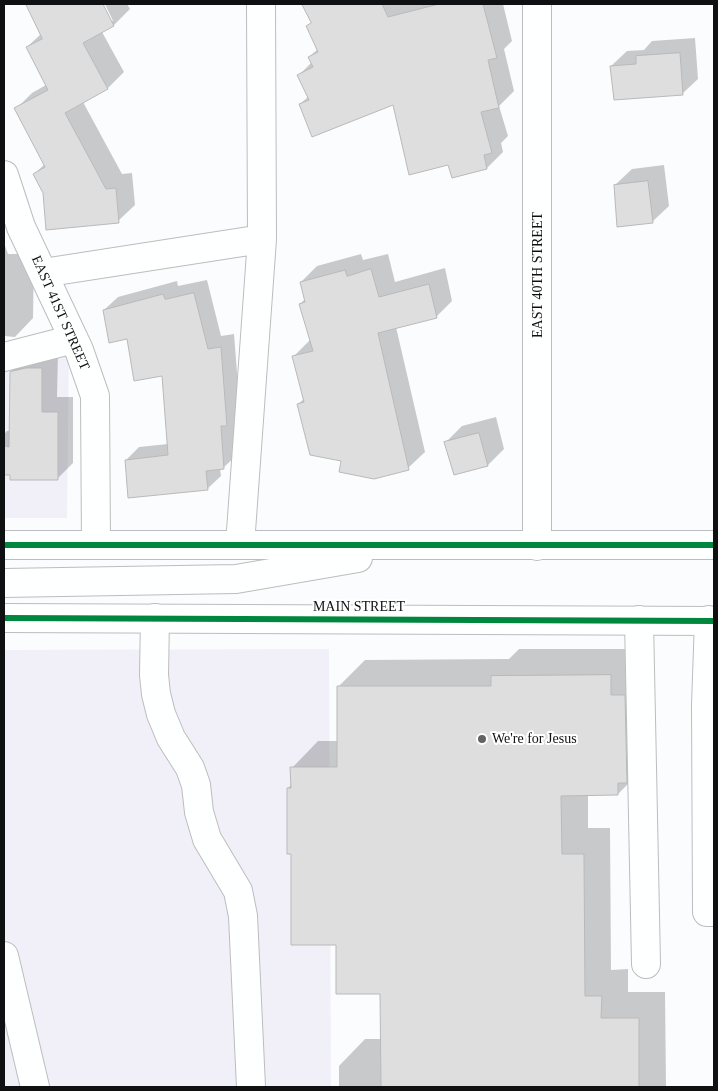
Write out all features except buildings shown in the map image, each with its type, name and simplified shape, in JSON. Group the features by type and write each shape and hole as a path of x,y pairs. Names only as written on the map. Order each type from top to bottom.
{"main road":[{"path":"240,545 262,239 261,4"},
{"name":"EAST 40TH STREET","path":"537,4 537,546"},
{"name":"EAST 41ST STREET","path":"4,175 21,227 74,339 95,396 96,545"},
{"path":"43,273 262,239"},
{"path":"4,357 74,339"},
{"path":"4,545 714,545"},
{"path":"4,583 236,579 434,546"},
{"name":"MAIN STREET","path":"4,618 712,620"},
{"path":"155,618 154,675 161,714 171,738 190,768 196,785 199,812 208,839 238,891 244,916 251,1087"},
{"path":"639,620 646,964"},
{"path":"712,620 707,912 714,912"},
{"path":"4,956 35,1087"}],"shaded area":[{"path":"4,347 69,347 67,518 4,518"},
{"path":"329,649 331,1087 4,1087 4,650"}],"cycle path":[{"path":"4,545 714,545"},
{"path":"4,618 714,621"}],"place":[{"name":"We're for Jesus","path":"482,739"}]}
